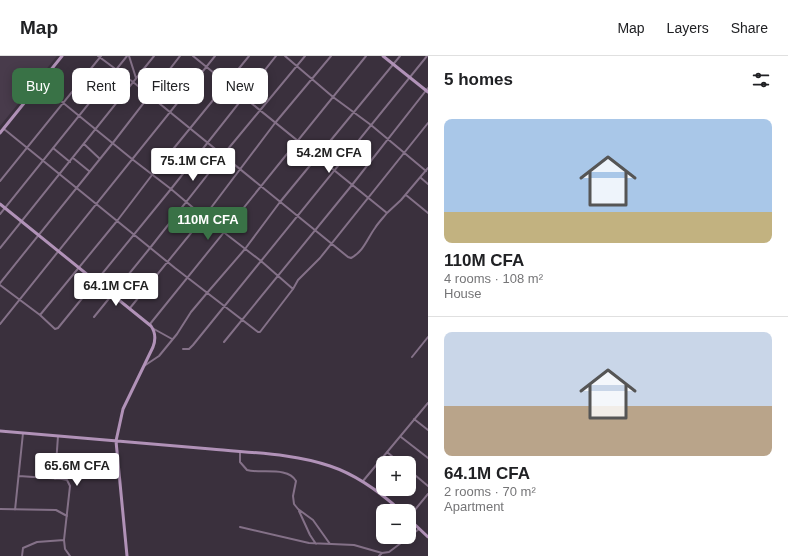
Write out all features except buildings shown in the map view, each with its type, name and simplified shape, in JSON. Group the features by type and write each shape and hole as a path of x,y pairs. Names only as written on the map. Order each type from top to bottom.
{"street":[{"path":"53,68 62,56"},
{"path":"64,101 100,56 114,68"},
{"path":"118,68 128,56 136,78"},
{"path":"0,248 154,56"},
{"path":"171,68 180,56"},
{"path":"193,56 212,71"},
{"path":"0,324 215,56"},
{"path":"239,68 249,56"},
{"path":"266,68 276,56"},
{"path":"285,56 313,78 333,97 371,125 426,171"},
{"path":"94,317 223,155 305,56"},
{"path":"130,308 204,217 275,123 331,56"},
{"path":"150,324 366,56"},
{"path":"224,342 427,90 383,56"},
{"path":"144,367 159,356 173,339 207,293 245,249 280,202 400,56"},
{"path":"183,348 189,349 225,306 427,56"},
{"path":"130,80 138,86"},
{"path":"40,315 212,101"},
{"path":"64,103 112,144 171,189 278,275 293,289"},
{"path":"0,133 24,104"},
{"path":"0,181 61,104"},
{"path":"0,214 89,104"},
{"path":"143,104 0,284 40,315 55,329 58,328 134,235 238,104"},
{"path":"159,104 314,231 351,258 364,248 375,228 387,213 406,195 428,168"},
{"path":"252,104 387,213"},
{"path":"4,129 187,278 257,332 260,332 293,289 298,280 331,244 428,123"},
{"path":"84,144 100,159"},
{"path":"53,148 70,162"},
{"path":"73,158 89,172"},
{"path":"421,178 428,184"},
{"path":"406,195 428,213"},
{"path":"0,204 150,324 154,329 173,339"},
{"path":"127,556 116,441 123,408 144,367 155,341 154,329"},
{"path":"412,357 428,337"},
{"path":"363,481 428,403"},
{"path":"414,419 428,430"},
{"path":"0,431 285,456 313,461 343,471 363,481 393,504"},
{"path":"15,510 23,433"},
{"path":"55,478 58,436"},
{"path":"401,436 428,458"},
{"path":"240,452 240,462 247,470 275,471 284,473 294,478 296,481 293,500 307,529 317,544"},
{"path":"387,452 392,456"},
{"path":"19,476 55,478 67,480 69,483 70,488 64,540 66,549 70,556"},
{"path":"416,476 428,486"},
{"path":"416,509 428,494"},
{"path":"0,509 56,510 67,516"},
{"path":"298,509 313,520 330,545"},
{"path":"416,526 428,537"},
{"path":"240,527 317,544 354,545 382,553 389,552 400,544"},
{"path":"22,556 23,548 38,542 64,540"},
{"path":"379,556 382,553"}],"shaded area":[{"path":"0,56 57,56 47,68 12,68 12,104 18,104 0,126"}]}
